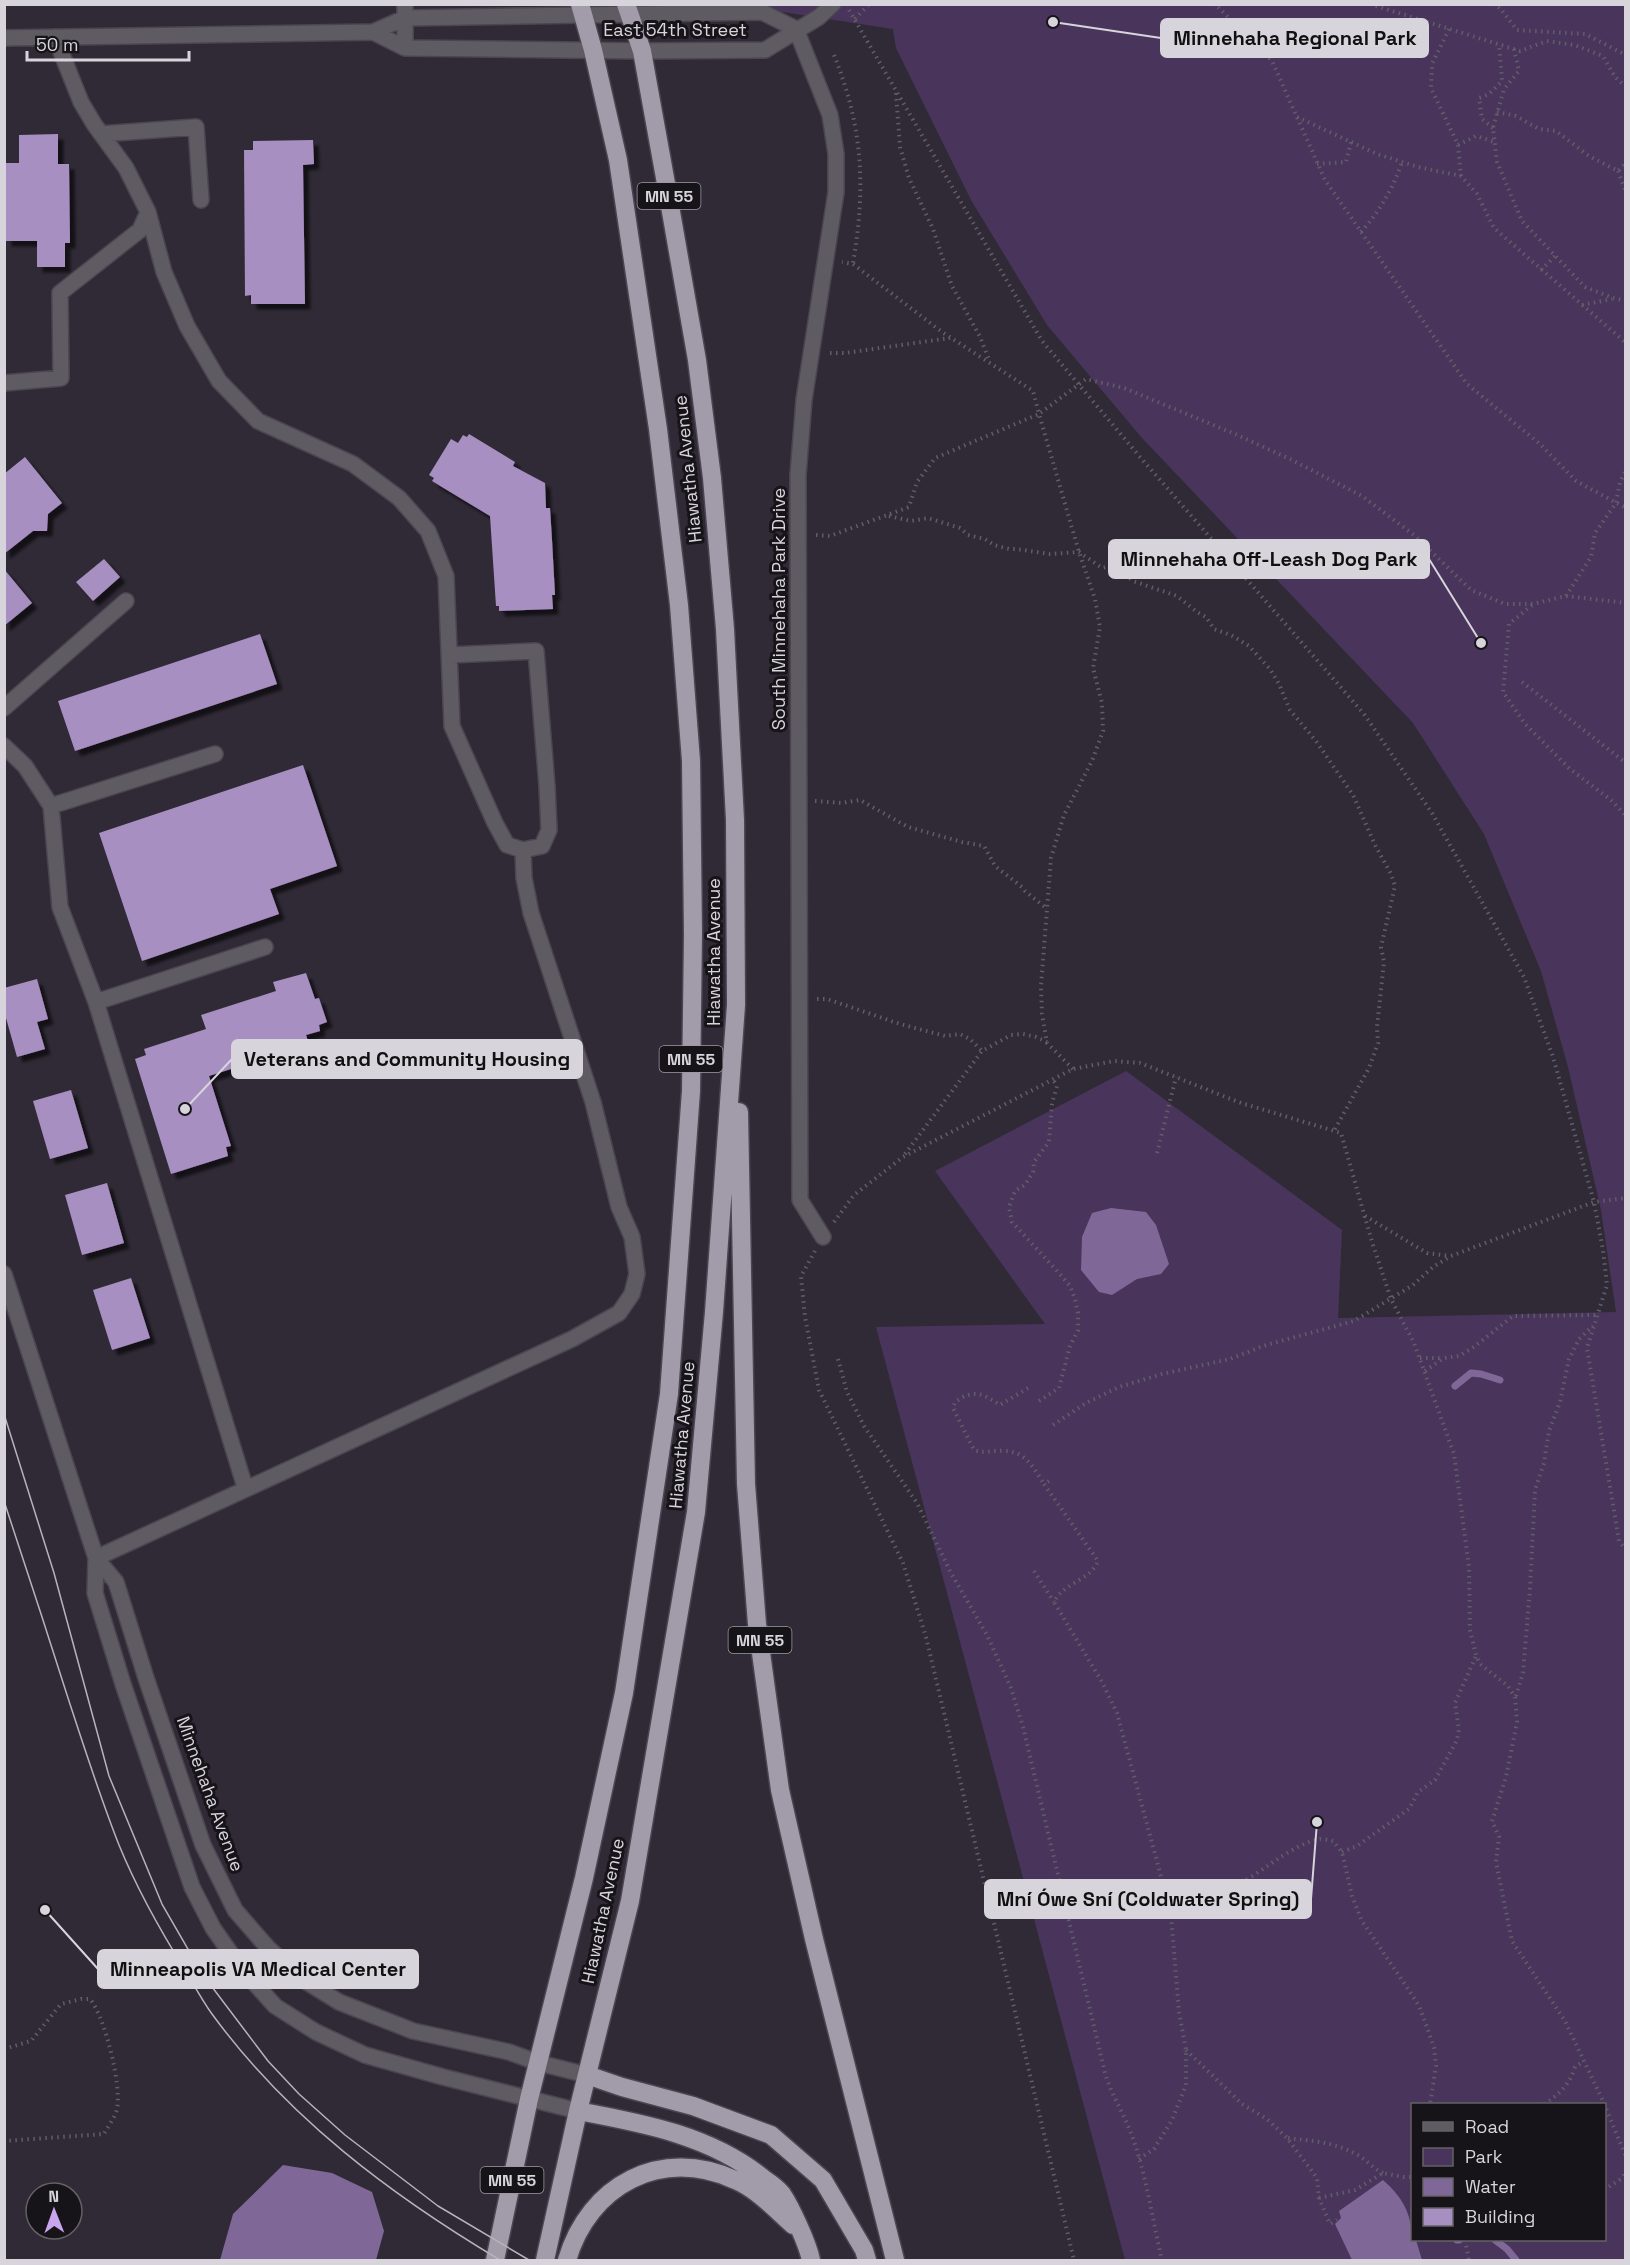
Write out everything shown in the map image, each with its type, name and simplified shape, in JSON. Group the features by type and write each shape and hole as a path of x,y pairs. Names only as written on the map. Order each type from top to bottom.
{"highway":[{"name":"Hiawatha Avenue","path":"578,2111 630,1901 696,1512 714,1312 736,1005 735,820 725,629 712,478 697,360 642,51 628,9"},
{"name":"Hiawatha Avenue","path":"529,2099 584,1878 624,1693 669,1394 691,1091 693,934 691,761 679,605 658,429 618,160 593,50 581,10"},
{"name":"MN 55","path":"736,1005 746,1484 757,1624 780,1790 814,1939 896,2260"},
{"path":"587,2074 619,2086 693,2106 771,2135 823,2180 864,2250 867,2260"},
{"name":"MN 55","path":"495,2260 529,2099"},
{"path":"545,2260 578,2111 635,2121 704,2142 749,2166 781,2193 811,2260"},
{"path":"567,2260 571,2246 586,2217 610,2191 639,2175 668,2167 701,2169 736,2180 799,2230"}],"street":[{"path":"796,29 819,17 833,4"},
{"name":"East 54th Street","path":"4,38 373,32 405,48 765,50 796,29 762,12 628,9 405,11 373,32"},
{"path":"405,11 405,48"},
{"name":"South Minnehaha Park Drive","path":"796,29 830,115 836,154 833,212 804,400 798,487 800,1200 824,1237"},
{"path":"55,37 81,102 126,168 148,212 169,282 187,326 219,381 258,421 353,464 399,498 428,531 446,576 452,726 495,824 507,845 523,850 542,846 549,830 536,651 450,655"},
{"path":"101,134 196,127 201,200"},
{"path":"4,383 61,378 60,293 140,230 148,212"},
{"path":"4,708 126,601"},
{"path":"4,746 25,766 51,806 60,907 96,1002 245,1487"},
{"path":"51,806 215,754"},
{"path":"96,1558 245,1487 572,1339 619,1313 632,1294 637,1274 632,1237 619,1207 593,1102 531,912 524,878 523,850"},
{"path":"96,1002 265,947"},
{"name":"Minnehaha Avenue","path":"4,1274 96,1558 95,1593 123,1684 192,1887 213,1928 241,1968 275,2006 316,2032 365,2055 578,2111"},
{"name":"Minnehaha Avenue","path":"96,1558 116,1582 203,1845 235,1910 268,1948 302,1979 339,2002 413,2031 509,2052 539,2063 587,2074"}],"path":[{"path":"870,4 855,19 1042,340 1364,714 1432,813 1524,976 1553,1057 1594,1202 1607,1285 1587,1348 1619,1541 1626,1550"},
{"path":"1213,4 1272,61 1325,180 1467,384 1540,444 1576,481 1626,508"},
{"path":"1370,4 1520,51 1547,41 1575,45 1604,56 1615,77 1626,87"},
{"path":"1493,4 1500,8 1517,30 1585,34 1626,55"},
{"path":"1449,29 1432,64 1431,88 1458,144 1461,176"},
{"path":"1493,128 1482,119 1479,98 1489,94 1502,81 1499,44"},
{"path":"1514,49 1519,71 1504,89 1493,128 1497,162 1522,221 1585,287 1626,301"},
{"path":"834,55 849,93 860,161 861,221 853,264"},
{"path":"896,89 900,147 909,178 933,229 952,286 980,337 990,362"},
{"path":"1497,112 1516,116 1539,129 1556,130 1589,156 1618,171 1626,192"},
{"path":"1296,117 1377,154 1461,176 1477,194 1494,228 1626,343"},
{"path":"1458,144 1476,136 1495,142"},
{"path":"1317,164 1346,162 1351,142"},
{"path":"1361,232 1376,216 1395,183 1402,162"},
{"path":"1618,171 1626,163"},
{"path":"1541,270 1555,256"},
{"path":"847,263 853,264 951,338 1033,391 1079,552 1095,598 1100,627 1093,668 1102,703 1103,731 1092,761 1064,815 1051,858 1041,986 1042,1014 1047,1043"},
{"path":"1582,305 1612,298"},
{"path":"831,353 951,338"},
{"path":"817,535 830,536 909,507 917,482 934,458 1039,414 1086,379 1124,388 1292,459 1362,496 1414,536 1471,590 1504,604 1533,604 1566,596 1626,603"},
{"path":"1566,596 1591,557 1595,533 1616,503 1620,482 1626,470"},
{"path":"889,516 911,522 928,518 960,528 968,535 1009,549 1050,554 1079,552 1102,568 1111,566 1133,581 1177,596 1206,617 1214,629 1231,635 1249,646 1270,669 1290,710 1316,741 1353,795 1395,885 1381,947 1384,962 1377,1027 1378,1043 1369,1068 1334,1131"},
{"path":"1533,604 1509,624 1503,692 1525,724 1570,769 1611,800 1626,816"},
{"path":"1522,682 1626,763"},
{"path":"823,801 842,803 860,800 908,827 984,846 995,866 1047,909"},
{"path":"827,999 900,1024 945,1036 960,1034 970,1039 982,1051"},
{"path":"903,1157 982,1051 1011,1035 1023,1034 1047,1043 1073,1069"},
{"path":"1074,2260 926,1637 903,1563 819,1390 805,1317 801,1276 824,1237 854,1195 903,1157 1073,1069 1114,1061 1140,1063 1241,1103 1341,1133 1391,1299 1420,1358 1454,1454 1469,1567 1470,1630 1476,1655 1480,1664 1508,1686 1515,1697"},
{"path":"1157,1153 1176,1077"},
{"path":"1039,1401 1059,1388 1070,1346 1078,1330 1078,1313 1070,1286 1012,1222 1009,1207 1015,1191 1025,1185 1033,1172 1034,1162 1049,1142 1052,1103 1057,1086 1053,1080"},
{"path":"1053,1425 1086,1403 1119,1387 1162,1374 1230,1359 1266,1345 1354,1321 1413,1285 1433,1267 1451,1256 1594,1202 1626,1198"},
{"path":"1365,1216 1427,1253 1451,1256"},
{"path":"1420,1358 1459,1356 1513,1316 1598,1315"},
{"path":"1596,1324 1579,1339 1569,1359 1560,1402 1549,1431 1544,1463 1535,1490 1524,1664 1515,1697 1517,1722 1506,1777 1492,1821 1499,1837 1496,1862 1512,1941 1564,2021 1604,2103"},
{"path":"1425,1371 1444,1358"},
{"path":"838,1359 847,1392 864,1426 917,1503 951,1573 987,1635 1011,1688 1023,1727 1105,2073 1111,2094 1130,2132 1139,2159 1162,2260"},
{"path":"1028,1388 1000,1405 983,1395 973,1393 955,1402 953,1408 974,1450 1004,1451 1028,1459 1098,1561 1096,1568 1058,1594 1054,1602"},
{"path":"1044,1484 1049,1481"},
{"path":"1034,1571 1102,1682 1117,1713 1154,1855 1162,1880 1169,1890 1183,1898 1202,1900 1220,1895 1297,1848 1320,1839 1333,1841 1342,1852 1352,1896 1362,1921 1419,2006 1427,2027 1434,2048 1436,2066 1430,2103"},
{"path":"1342,1852 1357,1846 1409,1809 1418,1792 1435,1780 1457,1740 1459,1730 1455,1703 1476,1655"},
{"path":"1139,2159 1154,2149 1173,2120 1186,2085 1186,2050 1179,2012 1169,1890"},
{"path":"4,2049 31,2040 61,2004 90,1999 96,2005 102,2021 116,2076 117,2108 104,2134 4,2141"},
{"path":"1186,2050 1242,2104 1267,2119 1287,2138 1317,2178 1319,2199 1330,2224 1337,2220"},
{"path":"1546,2103 1556,2097 1572,2079 1575,2067 1584,2061"},
{"path":"1606,2108 1626,2157"},
{"path":"1287,2138 1323,2141 1358,2155 1371,2167 1383,2173 1403,2178 1411,2176"},
{"path":"1606,2189 1622,2179 1626,2172"},
{"path":"1319,2199 1355,2190 1383,2173"},
{"path":"1466,2241 1469,2260"}],"green space":[{"path":"737,5 1625,5 1625,2260 1125,2260 876,1327 1045,1324 935,1171 1126,1071 1342,1230 1338,1318 1616,1312 1601,1210 1568,1067 1541,971 1484,834 1413,723 1142,438 1047,325 971,200 896,48 893,29"}],"water":[{"path":"1111,1208 1146,1212 1156,1225 1169,1264 1161,1274 1137,1279 1112,1295 1099,1292 1081,1270 1082,1237 1092,1213"},
{"path":"283,2165 332,2173 372,2192 384,2231 376,2260 220,2260 233,2214"},
{"path":"1383,2180 1405,2206 1411,2226 1411,2241 1416,2241 1422,2260 1352,2260 1335,2224 1341,2218 1339,2211"}],"building":[{"path":"58,134 58,164 69,164 70,243 65,243 65,267 37,267 37,241 6,241 4,163 19,163 19,135"},
{"path":"313,140 314,164 303,165 305,304 251,304 251,295 245,296 244,150 253,150 253,141"},
{"path":"469,434 515,462 513,466 545,483 546,508 550,508 555,595 552,595 553,609 499,611 499,606 496,606 490,516 432,481 434,478 429,475 451,439 458,443 463,435 467,437"},
{"path":"25,457 62,503 48,514 47,531 33,531 4,554 4,474"},
{"path":"104,559 120,577 93,601 76,582"},
{"path":"4,569 32,603 4,626"},
{"path":"260,634 277,684 75,751 58,701"},
{"path":"303,765 337,866 270,889 279,914 142,961 99,833"},
{"path":"306,973 315,999 319,998 327,1022 319,1025 320,1031 306,1035 309,1044 209,1076 231,1146 226,1147 228,1156 171,1174 135,1059 146,1055 144,1049 206,1029 201,1015 276,991 273,982"},
{"path":"37,979 48,1019 37,1022 45,1049 17,1057 4,1011 4,988"},
{"path":"71,1090 88,1148 50,1159 33,1101"},
{"path":"107,1183 124,1243 82,1255 65,1195"},
{"path":"131,1278 150,1338 112,1350 93,1290"}],"waterway":[{"path":"1455,1386 1471,1373 1500,1380"},
{"path":"1496,2241 1516,2260"}],"tram line":[{"path":"4,1414 54,1573 109,1776 162,1904 203,1975 268,2061 299,2094 345,2135 438,2206 529,2260"},
{"path":"4,1501 86,1753 119,1845 149,1909 208,2009 242,2052 274,2087 344,2152 420,2209 500,2260"}],"place":[{"name":"Minnehaha Regional Park","path":"1053,22"},
{"name":"Minnehaha Off-Leash Dog Park","path":"1481,643"},
{"name":"Veterans and Community Housing","path":"185,1109"},
{"name":"Mní Ówe Sní (Coldwater Spring)","path":"1317,1822"},
{"name":"Minneapolis VA Medical Center","path":"45,1910"}]}
